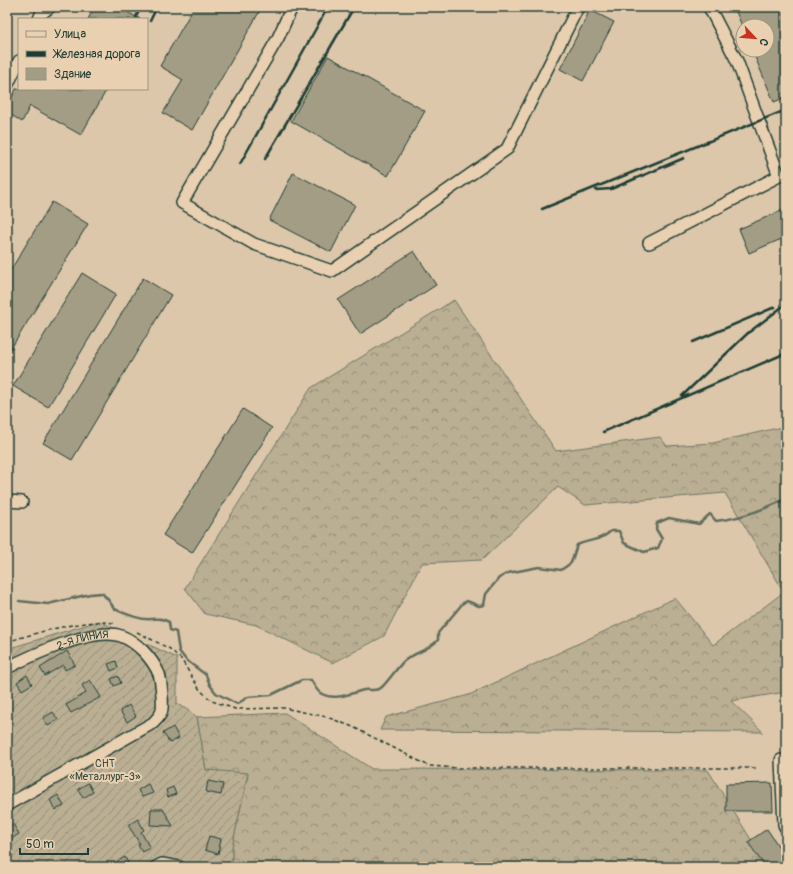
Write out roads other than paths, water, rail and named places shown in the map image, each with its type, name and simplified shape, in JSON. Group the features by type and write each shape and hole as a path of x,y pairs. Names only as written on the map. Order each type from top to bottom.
{"lane":[{"path":"39,18 41,14 50,7"},
{"path":"292,7 278,38 182,203 254,244 332,270 507,149 578,7"},
{"path":"648,243 779,176 737,61 709,7"},
{"path":"7,86 18,63"},
{"path":"7,501 22,502"},
{"name":"2-Я ЛИНИЯ","path":"7,668 61,644 96,635 120,635 137,646 154,661 160,677 162,712 153,723 7,805"},
{"path":"781,760 784,825 786,828"},
{"path":"156,867 162,864 179,867"}],"waterway":[{"path":"19,601 48,604 90,594 102,593 114,608 128,615 142,619 165,620 169,622 170,630 176,632 179,651 186,660 206,675 210,685 216,693 237,704 248,697 271,695 302,680 311,680 317,690 322,694 338,697 382,687 404,661 430,647 438,640 438,633 463,603 467,601 479,606 484,605 486,594 499,578 508,573 539,567 561,570 571,563 577,545 599,538 611,531 619,531 624,543 644,552 658,548 662,539 656,529 657,523 669,518 699,524 710,514 716,521 725,520 752,513 786,499"}],"railway":[{"path":"136,17 141,7"},
{"path":"150,21 157,7"},
{"path":"240,164 328,7"},
{"path":"265,159 354,7"},
{"path":"542,209 786,110"},
{"path":"596,190 611,189 684,158"},
{"path":"682,396 748,333 786,304"},
{"path":"693,342 775,307"},
{"path":"603,432 786,353"}],"park label":[{"name":"СНТ «Металлург-3»","path":"105,769"}]}
